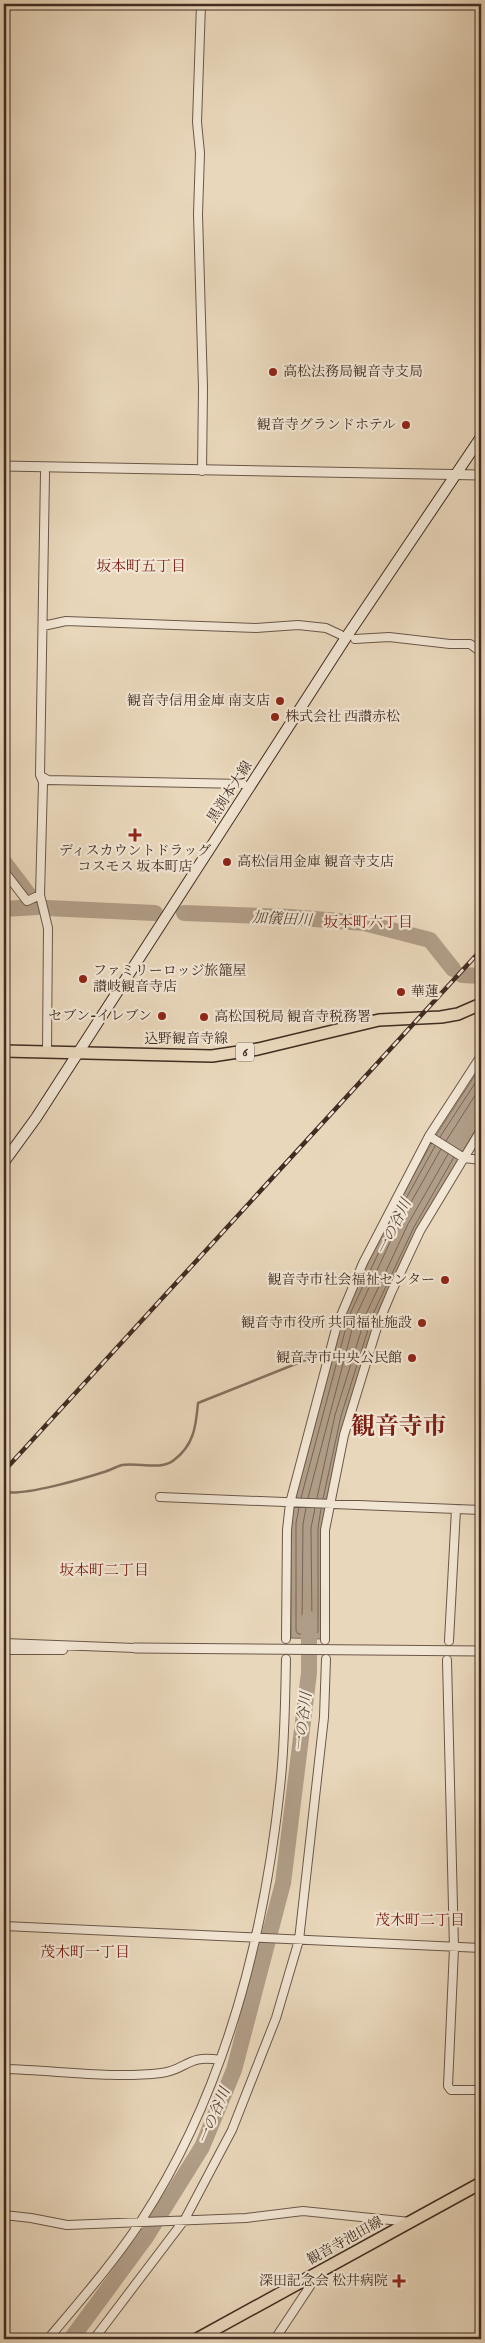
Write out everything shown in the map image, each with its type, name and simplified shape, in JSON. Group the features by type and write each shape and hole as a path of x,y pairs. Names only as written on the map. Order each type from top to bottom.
{"main road":[{"name":"黒渕本大線","path":"4,1162 36,1118 342,645 481,437"},
{"name":"込野観音寺線","path":"4,1051 212,1056 239,1053 379,1020 450,1015 481,1004"},
{"name":"観音寺池田線","path":"197,2339 481,2183"}],"street":[{"path":"201,4 197,122 200,153 198,214 202,470"},
{"path":"4,466 481,475"},
{"path":"45,473 40,775 43,782 40,895 48,928 47,1052"},
{"path":"43,626 66,620 225,625 256,628 298,624 326,628 341,634"},
{"path":"356,639 389,637 450,644 470,644 480,648"},
{"path":"40,775 48,780 243,784"},
{"path":"4,871 27,901 40,895"},
{"path":"286,1639 287,1530 290,1503 337,1325 363,1263 429,1136 481,1056"},
{"path":"325,1640 325,1530 344,1435 378,1324 420,1232 481,1130"},
{"path":"429,1136 464,1158 481,1160"},
{"path":"160,1498 481,1510"},
{"path":"449,1641 456,1509"},
{"path":"4,1643 31,1647"},
{"path":"4,1650 31,1647 135,1648 287,1654 481,1651"},
{"path":"48,2339 82,2299 141,2221 180,2153 211,2085 220,2060 237,2010 256,1937 280,1787 287,1654"},
{"path":"94,2339 185,2219 232,2130 276,2018 299,1940 324,1717 326,1654"},
{"path":"447,1660 454,1948 448,2086 451,2090 481,2090"},
{"path":"4,1926 481,1948"},
{"path":"4,2069 109,2074 162,2073 198,2058 220,2060"},
{"path":"4,2215 67,2225 246,2218 303,2211 410,2222"},
{"path":"275,2339 319,2272"}],"water":[{"path":"481,1066 481,1120 418,1229 378,1316 329,1493 323,1639 291,1638 291,1523 297,1492 344,1314 387,1221 437,1134"}],"waterway":[{"path":"4,862 29,895"},
{"name":"加儀田川","path":"4,909 37,907"},
{"name":"加儀田川","path":"47,908 155,913"},
{"name":"加儀田川","path":"184,913 290,917 364,923 430,940 453,969"},
{"name":"加儀田川","path":"462,975 481,976"},
{"path":"4,1492 25,1492 54,1486 122,1465 156,1466 169,1463 181,1454 190,1441 195,1427 198,1403 328,1351"},
{"name":"一の谷川","path":"71,2339 146,2237 202,2147 234,2070 283,1883 309,1673 309,1619"}],"railway":[{"path":"4,1471 481,950"}],"place":[{"name":"高松法務局観音寺支局","path":"273,372"},
{"name":"観音寺グランドホテル","path":"406,425"},
{"name":"観音寺信用金庫 南支店","path":"280,701"},
{"name":"株式会社 西讃赤松","path":"275,717"},
{"name":"ディスカウントドラッグ コスモス 坂本町店","path":"135,835"},
{"name":"高松信用金庫 観音寺支店","path":"227,862"},
{"name":"ファミリーロッジ旅籠屋 讃岐観音寺店","path":"83,979"},
{"name":"華蓮","path":"401,992"},
{"name":"セブン-イレブン","path":"162,1016"},
{"name":"高松国税局 観音寺税務署","path":"204,1017"},
{"name":"観音寺市社会福祉センター","path":"445,1280"},
{"name":"観音寺市役所 共同福祉施設","path":"422,1323"},
{"name":"観音寺市中央公民館","path":"412,1358"},
{"name":"深田記念会 松井病院","path":"399,2281"}],"district":[{"name":"坂本町五丁目","path":"141,566"},
{"name":"坂本町六丁目","path":"368,922"},
{"name":"観音寺市","path":"399,1427"},
{"name":"坂本町二丁目","path":"104,1570"},
{"name":"茂木町二丁目","path":"420,1920"},
{"name":"茂木町一丁目","path":"85,1952"}]}
